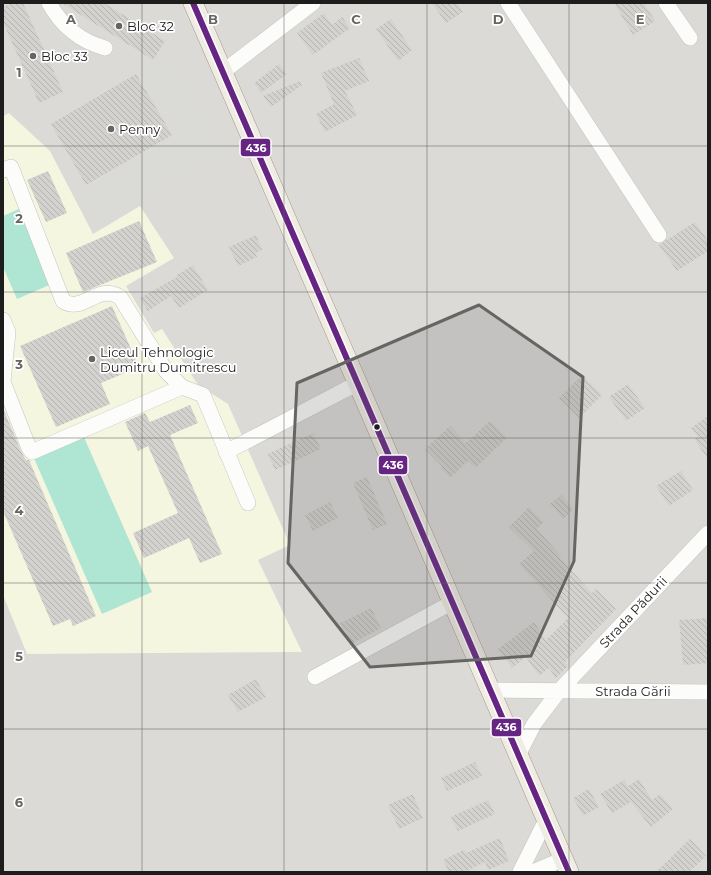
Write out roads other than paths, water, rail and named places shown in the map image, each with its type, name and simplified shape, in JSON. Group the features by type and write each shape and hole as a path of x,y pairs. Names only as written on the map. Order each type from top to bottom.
{"main road":[{"path":"193,3 224,71 566,865"}],"street":[{"path":"49,3 64,25 75,35 90,44 106,48"},
{"path":"224,71 313,3"},
{"path":"508,3 658,235"},
{"path":"666,3 690,38"},
{"path":"3,170 11,167 64,301 69,305 76,304 104,293 113,293 120,297 166,371 182,387 203,396 248,503"},
{"path":"3,320 8,332 3,382 29,448 32,452 182,387"},
{"path":"226,452 358,383"},
{"name":"Strada Pădurii","path":"518,755 534,724 559,691 708,533"},
{"path":"314,677 453,602"},
{"name":"Strada Gării","path":"491,690 708,692"},
{"path":"520,872 546,820"},
{"path":"533,872 566,865"}],"place":[{"name":"Bloc 32","path":"119,26"},
{"name":"Bloc 33","path":"33,56"},
{"name":"Penny","path":"111,129"},
{"name":"Liceul Tehnologic Dumitru Dumitrescu","path":"92,359"}]}
